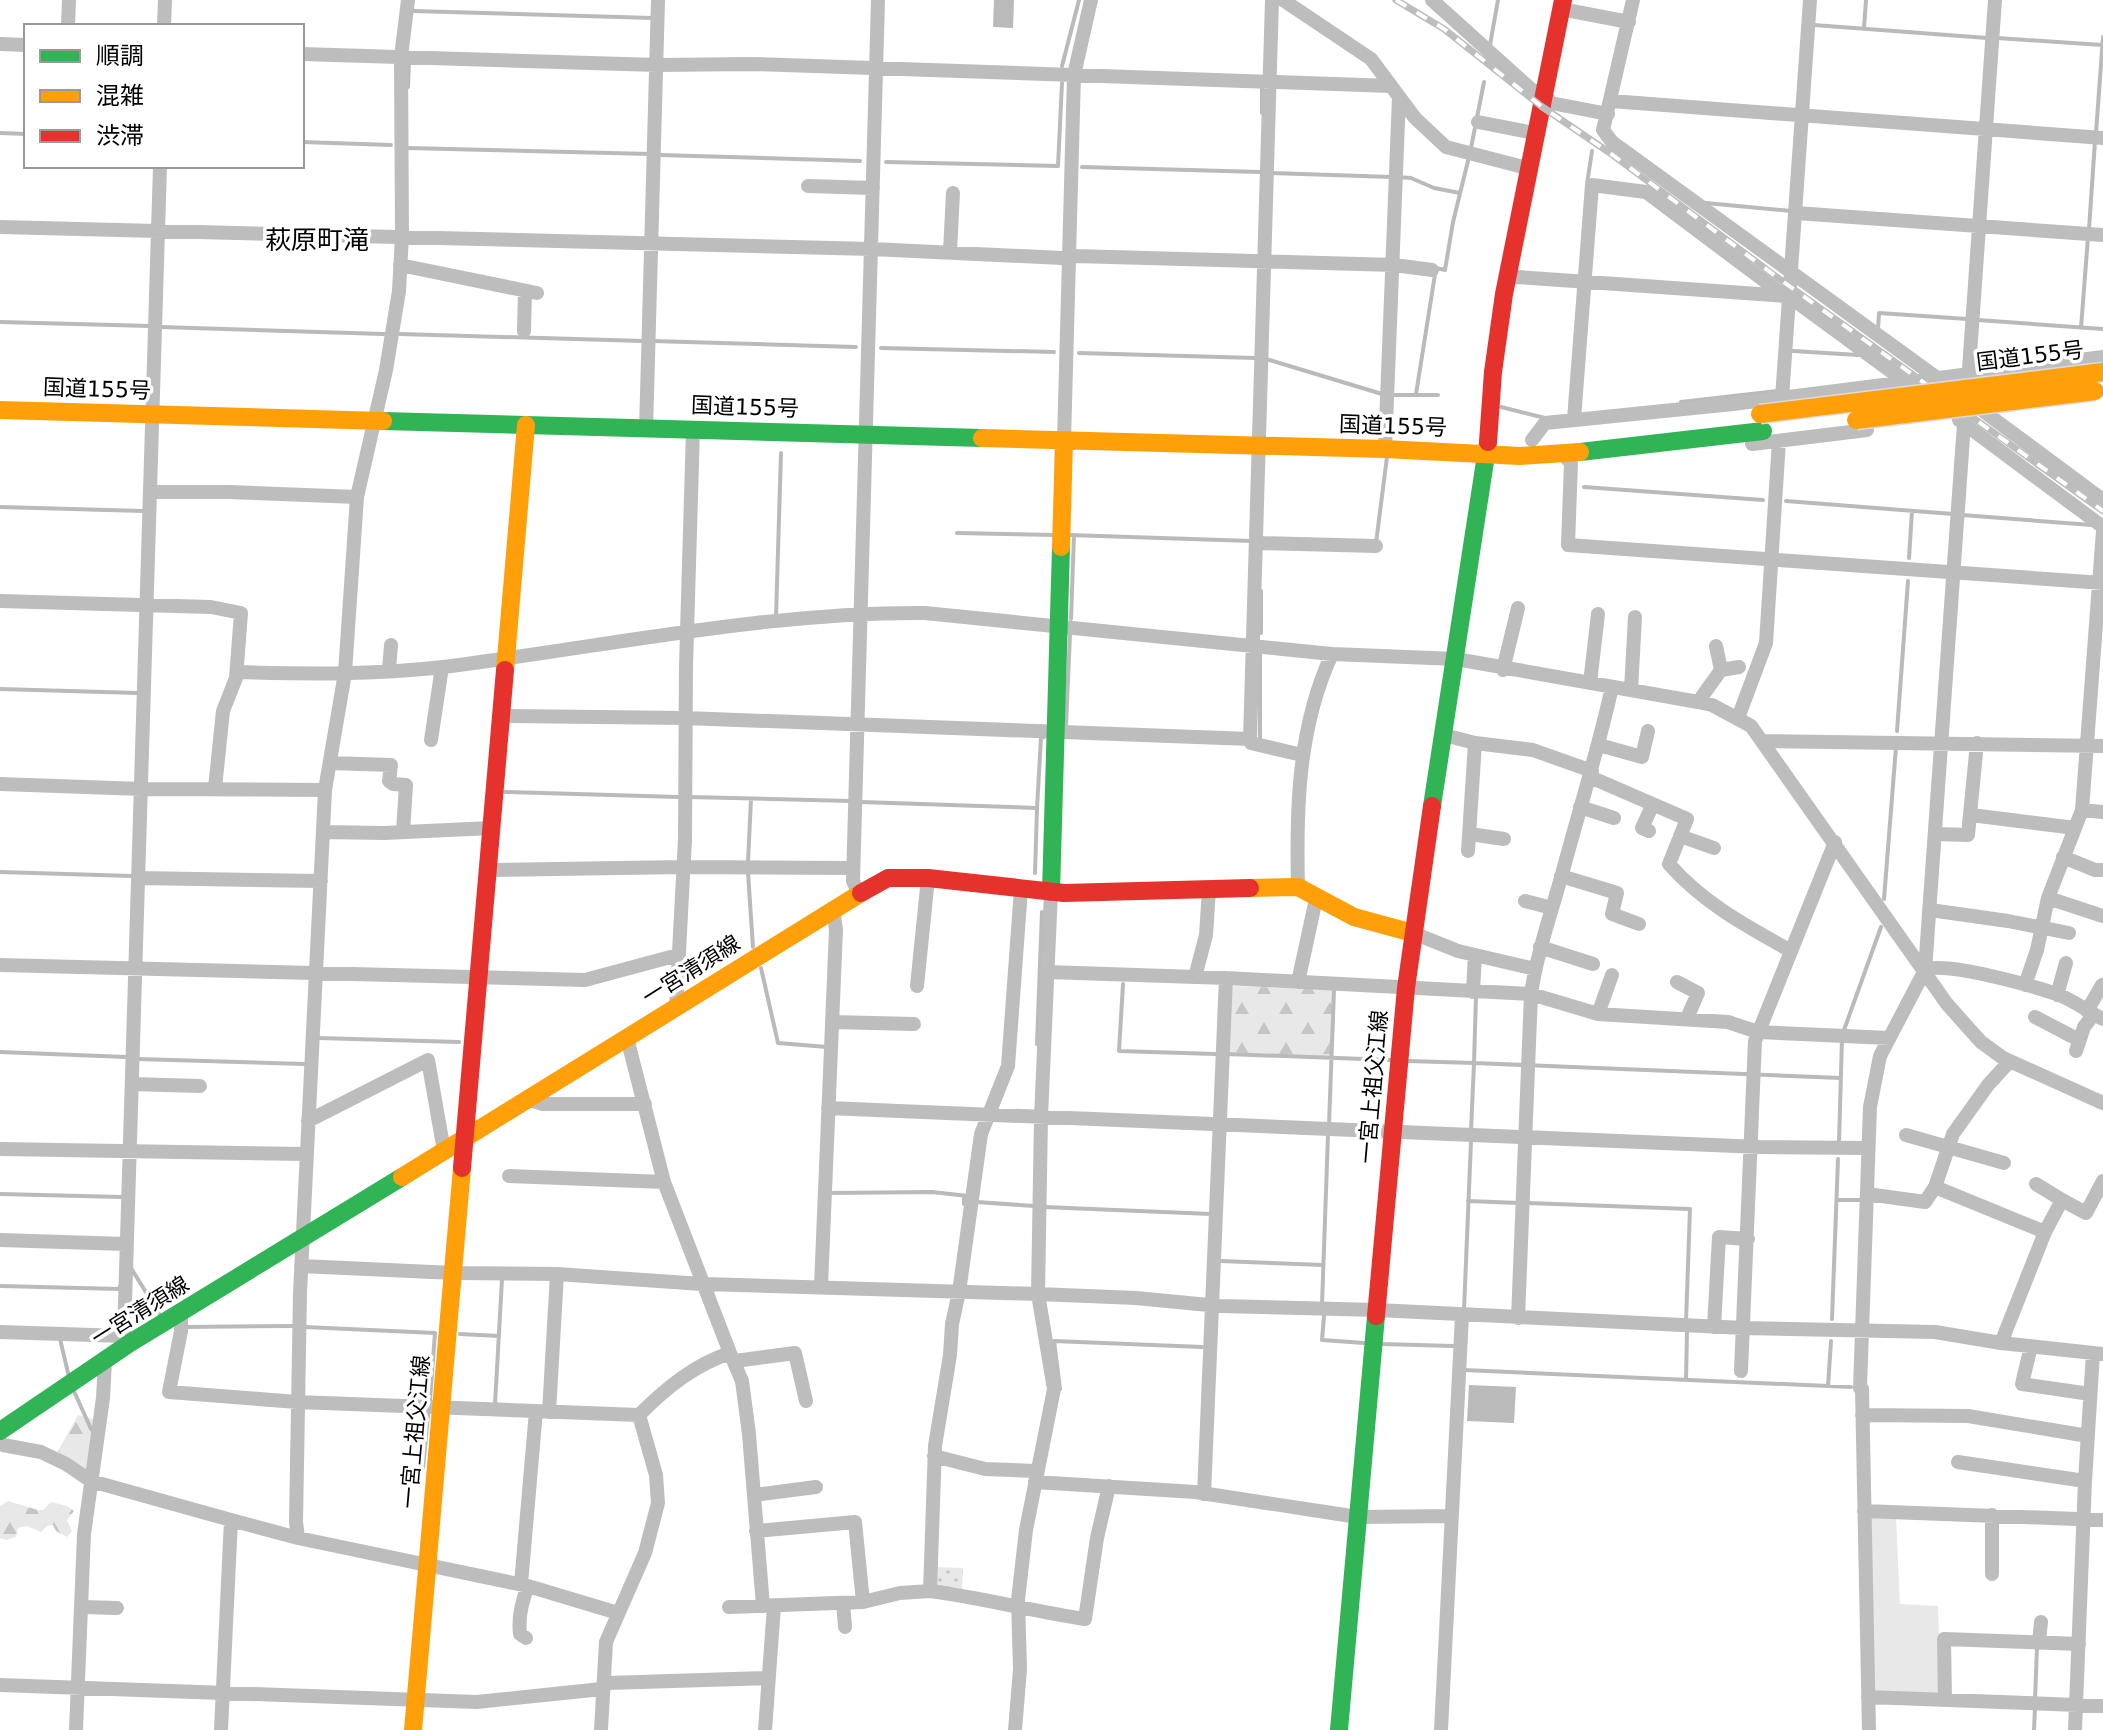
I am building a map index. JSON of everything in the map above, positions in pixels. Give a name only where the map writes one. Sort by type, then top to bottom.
[{"type":"main road","name":"一宮上祖父江線","points":[[1339,1730],[1413,933],[1488,453],[1490,388],[1497,325],[1562,4]]},
{"type":"main road","name":"国道155号","points":[[1488,453],[1532,440],[1767,429],[2103,372]]},
{"type":"main road","name":"国道155号","points":[[0,410],[1385,449],[1520,456],[1563,454],[2103,390]]},
{"type":"main road","name":"一宮上祖父江線","points":[[413,1730],[526,425]]},
{"type":"main road","points":[[1051,892],[1064,441]]},
{"type":"main road","name":"一宮清須線","points":[[0,1431],[105,1361],[127,1340],[181,1314],[833,909],[888,878],[928,878],[1051,892],[1298,887]]},
{"type":"main road","points":[[1298,887],[1354,917],[1413,933]]},
{"type":"street","points":[[68,24],[69,0]]},
{"type":"street","points":[[164,24],[165,0]]},
{"type":"street","points":[[298,1538],[297,1402],[301,1266],[325,790],[345,673],[357,497],[386,370],[399,291],[402,236],[401,57],[408,0]]},
{"type":"street","points":[[646,430],[658,0]]},
{"type":"street","points":[[859,894],[853,881],[853,868],[878,0]]},
{"type":"street","points":[[1064,441],[1074,75],[1091,0]]},
{"type":"street","points":[[1272,0],[1250,739],[1251,743],[1302,755]]},
{"type":"street","points":[[1283,0],[1371,59],[1415,118],[1446,147],[1527,168]]},
{"type":"street","points":[[1432,0],[1532,90],[1544,93],[1551,103],[1801,115],[2103,138]]},
{"type":"street","points":[[1633,0],[1603,130],[1612,142],[2103,500]]},
{"type":"street","points":[[1782,398],[1810,0]]},
{"type":"street","points":[[1967,400],[1995,0]]},
{"type":"street","points":[[1562,4],[1629,22]]},
{"type":"street","points":[[0,44],[24,45]]},
{"type":"street","points":[[304,54],[657,65],[755,64],[1269,81],[1395,91]]},
{"type":"street","points":[[1385,449],[1394,265],[1395,91]]},
{"type":"street","points":[[1478,122],[1534,133]]},
{"type":"street","points":[[0,1332],[127,1340],[126,1244],[160,168]]},
{"type":"street","points":[[1574,419],[1592,185],[1646,192],[1778,291],[1961,421],[2103,529],[2082,810],[2048,898],[2037,950],[2025,985]]},
{"type":"street","points":[[808,186],[873,188]]},
{"type":"street","points":[[950,251],[953,193]]},
{"type":"street","points":[[1796,213],[2103,235]]},
{"type":"street","points":[[0,227],[950,251],[1394,265],[1432,270]]},
{"type":"street","points":[[400,265],[531,292],[524,331]]},
{"type":"street","points":[[1506,279],[1584,281],[1790,297]]},
{"type":"street","points":[[1532,440],[1545,423],[1782,398],[2103,357]]},
{"type":"street","points":[[1738,718],[1766,643],[1770,560],[1767,429],[1961,421],[1987,414],[2103,400]]},
{"type":"street","points":[[1869,1730],[1860,1388],[1867,1148],[1870,1107],[1880,1056],[1925,970],[1961,421]]},
{"type":"street","points":[[676,1009],[683,867],[693,429]]},
{"type":"street","points":[[1563,454],[1571,463],[1568,545],[2101,583]]},
{"type":"street","points":[[150,492],[357,497]]},
{"type":"street","points":[[1256,543],[1376,546]]},
{"type":"street","points":[[0,601],[211,607],[241,613],[237,672],[223,711],[215,788]]},
{"type":"street","points":[[1503,670],[1518,608]]},
{"type":"street","points":[[237,672],[336,675],[442,667],[860,613],[925,613],[1332,654],[1456,659],[1503,670],[1698,702],[1751,726],[1947,1004],[1981,1042],[2010,1061],[2103,1103]]},
{"type":"street","points":[[1590,683],[1598,614]]},
{"type":"street","points":[[1631,690],[1635,617]]},
{"type":"street","points":[[389,670],[391,645]]},
{"type":"street","points":[[1716,646],[1721,670]]},
{"type":"street","points":[[1298,887],[1302,755],[1310,709],[1332,654]]},
{"type":"street","points":[[431,740],[442,667]]},
{"type":"street","points":[[1698,702],[1721,670],[1739,667]]},
{"type":"street","points":[[1518,1318],[1531,994],[1540,947],[1591,774],[1612,687]]},
{"type":"street","points":[[501,716],[685,718],[1250,739]]},
{"type":"street","points":[[1599,745],[1642,757],[1648,731]]},
{"type":"street","points":[[1444,735],[1475,743],[1533,750],[1687,819],[1669,864],[1683,880],[1730,917],[1791,951]]},
{"type":"street","points":[[1762,741],[2103,746]]},
{"type":"street","points":[[1468,851],[1475,743]]},
{"type":"street","points":[[1935,834],[1968,835],[1977,743]]},
{"type":"street","points":[[330,763],[391,765],[389,781],[406,785],[403,832]]},
{"type":"street","points":[[0,784],[325,790]]},
{"type":"street","points":[[1649,831],[1642,828],[1653,804]]},
{"type":"street","points":[[1580,807],[1614,818]]},
{"type":"street","points":[[2082,810],[2103,812]]},
{"type":"street","points":[[1971,815],[2075,828]]},
{"type":"street","points":[[324,832],[491,828]]},
{"type":"street","points":[[1470,834],[1504,839]]},
{"type":"street","points":[[1680,836],[1714,848]]},
{"type":"street","points":[[1741,1371],[1755,1041],[1835,842]]},
{"type":"street","points":[[2063,857],[2103,870]]},
{"type":"street","points":[[488,870],[853,868]]},
{"type":"street","points":[[1561,876],[1617,893],[1612,914],[1639,924]]},
{"type":"street","points":[[139,878],[321,881]]},
{"type":"street","points":[[917,986],[928,878]]},
{"type":"street","points":[[930,1591],[934,1456],[940,1404],[950,1355],[981,1134],[1008,1066],[1021,889]]},
{"type":"street","points":[[1195,977],[1206,935],[1209,890]]},
{"type":"street","points":[[1015,1730],[1020,1669],[1017,1606],[1026,1530],[1054,1389],[1038,1294],[1041,1117],[1051,892]]},
{"type":"street","points":[[2048,898],[2103,916]]},
{"type":"street","points":[[1298,982],[1316,899]]},
{"type":"street","points":[[1525,901],[1552,908]]},
{"type":"street","points":[[821,1286],[836,930],[833,909]]},
{"type":"street","points":[[1930,910],[2069,933]]},
{"type":"street","points":[[1413,933],[1475,955],[1535,969]]},
{"type":"street","points":[[1540,947],[1593,964]]},
{"type":"street","points":[[0,965],[585,980],[678,955]]},
{"type":"street","points":[[1473,992],[1475,955]]},
{"type":"street","points":[[2057,995],[2066,963]]},
{"type":"street","points":[[1925,970],[1932,965],[2025,985],[2057,995],[2094,1015]]},
{"type":"street","points":[[1048,972],[1531,994],[1598,1014],[1728,1022],[1758,1032],[1889,1038]]},
{"type":"street","points":[[1598,1014],[1612,975]]},
{"type":"street","points":[[1204,1494],[1226,978]]},
{"type":"street","points":[[1677,982],[1698,993],[1687,1018]]},
{"type":"street","points":[[2035,1017],[2077,1045],[2094,1015],[2102,985]]},
{"type":"street","points":[[832,1022],[914,1024]]},
{"type":"street","points":[[627,1038],[664,1182],[742,1381],[756,1531],[768,1606],[765,1730]]},
{"type":"street","points":[[308,1121],[428,1060],[444,1151]]},
{"type":"street","points":[[1867,1194],[1925,1202],[1935,1187],[1953,1134],[1967,1111],[2010,1061]]},
{"type":"street","points":[[132,1084],[200,1086]]},
{"type":"street","points":[[529,1100],[543,1104],[645,1104]]},
{"type":"street","points":[[828,1108],[1750,1146],[1867,1148]]},
{"type":"street","points":[[1906,1135],[2004,1163]]},
{"type":"street","points":[[0,1149],[307,1154]]},
{"type":"street","points":[[509,1176],[664,1182]]},
{"type":"street","points":[[2036,1184],[2086,1213],[2098,1200],[2103,1181]]},
{"type":"street","points":[[1935,1187],[2045,1232]]},
{"type":"street","points":[[2001,1343],[2045,1232],[2062,1200]]},
{"type":"street","points":[[1714,1327],[1719,1237],[1748,1239]]},
{"type":"street","points":[[0,1240],[126,1244]]},
{"type":"street","points":[[301,1266],[557,1274],[702,1284],[1038,1294],[1211,1305],[1714,1327],[1935,1332],[2098,1354],[2090,1394],[2075,1730]]},
{"type":"street","points":[[526,1638],[520,1634],[519,1627],[557,1274]]},
{"type":"street","points":[[181,1314],[181,1331],[169,1392],[297,1402],[639,1415],[685,1374],[711,1360],[795,1353],[806,1401]]},
{"type":"street","points":[[1441,1730],[1462,1315]]},
{"type":"street","points":[[2031,1346],[2022,1384],[2090,1394]]},
{"type":"street","points":[[76,1730],[84,1534],[103,1398],[105,1361]]},
{"type":"street","points":[[601,1730],[606,1642],[645,1553],[658,1503],[653,1463],[639,1415]]},
{"type":"street","points":[[1862,1415],[1968,1416],[2088,1436]]},
{"type":"street","points":[[0,1442],[41,1452],[91,1481],[231,1520],[298,1538],[524,1585],[618,1613]]},
{"type":"street","points":[[934,1456],[985,1469],[1109,1486],[1204,1494],[1358,1517],[1452,1516]]},
{"type":"street","points":[[1958,1462],[2085,1481]]},
{"type":"street","points":[[729,1607],[863,1602],[900,1593],[930,1591],[990,1598],[1085,1619],[1097,1538],[1109,1486]]},
{"type":"street","points":[[754,1495],[816,1487]]},
{"type":"street","points":[[1864,1511],[2103,1520]]},
{"type":"street","points":[[1992,1515],[1992,1574]]},
{"type":"street","points":[[221,1730],[231,1520]]},
{"type":"street","points":[[756,1531],[855,1522],[863,1602]]},
{"type":"street","points":[[843,1603],[845,1627]]},
{"type":"street","points":[[82,1607],[117,1608]]},
{"type":"street","points":[[2039,1642],[2041,1622]]},
{"type":"street","points":[[1945,1700],[1944,1639],[2079,1644]]},
{"type":"street","points":[[0,1685],[477,1702],[602,1689],[608,1683],[768,1678]]},
{"type":"street","points":[[1868,1697],[2103,1706]]},
{"type":"green space","points":[[1234,986],[1333,990],[1330,1057],[1227,1052],[1229,990]]},
{"type":"green space","points":[[78,1415],[92,1419],[96,1425],[91,1464],[85,1471],[76,1469],[72,1459],[64,1458],[58,1451]]},
{"type":"green space","points":[[8,1501],[38,1510],[43,1510],[51,1502],[67,1506],[74,1511],[67,1520],[72,1531],[67,1537],[56,1531],[53,1525],[41,1532],[27,1526],[18,1528],[16,1537],[0,1538],[0,1506]]},
{"type":"green space","points":[[1871,1518],[1896,1518],[1900,1604],[1938,1606],[1941,1695],[1874,1692]]},
{"type":"green space","points":[[936,1567],[963,1568],[962,1591],[940,1588],[936,1584]]},
{"type":"shaded area","points":[[994,0],[1014,0],[1013,28],[993,27]]},
{"type":"shaded area","points":[[1469,1385],[1516,1387],[1514,1423],[1467,1421]]},
{"type":"waterway","points":[[1062,66],[1079,0]]},
{"type":"waterway","points":[[1490,45],[1498,0]]},
{"type":"waterway","points":[[1864,28],[1866,0]]},
{"type":"waterway","points":[[413,11],[653,18]]},
{"type":"waterway","points":[[1814,25],[1987,38]]},
{"type":"waterway","points":[[2096,133],[2103,37]]},
{"type":"waterway","points":[[1997,38],[2102,45]]},
{"type":"waterway","points":[[408,87],[409,61]]},
{"type":"waterway","points":[[1471,148],[1484,82]]},
{"type":"waterway","points":[[886,162],[1058,166],[1062,83]]},
{"type":"waterway","points":[[1262,88],[1262,113]]},
{"type":"waterway","points":[[0,133],[24,134]]},
{"type":"waterway","points":[[2089,229],[2095,141]]},
{"type":"waterway","points":[[304,142],[391,145]]},
{"type":"waterway","points":[[407,148],[650,154]]},
{"type":"waterway","points":[[1587,184],[1592,151]]},
{"type":"waterway","points":[[660,155],[860,161]]},
{"type":"waterway","points":[[1416,394],[1436,268],[1445,270],[1469,157]]},
{"type":"waterway","points":[[1082,167],[1260,172]]},
{"type":"waterway","points":[[1271,173],[1392,177]]},
{"type":"waterway","points":[[1397,177],[1411,178],[1434,188],[1460,193]]},
{"type":"waterway","points":[[1706,203],[1791,211]]},
{"type":"waterway","points":[[2081,328],[2088,237]]},
{"type":"waterway","points":[[1878,329],[1879,313],[1967,319]]},
{"type":"waterway","points":[[1978,320],[2103,329]]},
{"type":"waterway","points":[[0,322],[150,326]]},
{"type":"waterway","points":[[161,327],[384,334]]},
{"type":"waterway","points":[[400,334],[643,341]]},
{"type":"waterway","points":[[653,341],[856,347]]},
{"type":"waterway","points":[[881,348],[1054,352]]},
{"type":"waterway","points":[[1793,351],[1858,355]]},
{"type":"waterway","points":[[1079,353],[1256,358]]},
{"type":"waterway","points":[[1266,359],[1382,394]]},
{"type":"waterway","points":[[1681,402],[1777,391],[1778,388]]},
{"type":"waterway","points":[[1392,395],[1438,395]]},
{"type":"waterway","points":[[1501,407],[1545,418]]},
{"type":"waterway","points":[[776,617],[781,453]]},
{"type":"waterway","points":[[1376,543],[1387,457]]},
{"type":"waterway","points":[[1584,487],[1763,500]]},
{"type":"waterway","points":[[1786,501],[1953,514]]},
{"type":"waterway","points":[[0,507],[143,511]]},
{"type":"waterway","points":[[1909,558],[1912,511]]},
{"type":"waterway","points":[[1962,515],[2092,525]]},
{"type":"waterway","points":[[957,533],[1056,535]]},
{"type":"waterway","points":[[1069,535],[1252,541]]},
{"type":"waterway","points":[[1071,619],[1074,535]]},
{"type":"waterway","points":[[1897,731],[1908,581]]},
{"type":"waterway","points":[[1261,591],[1261,633]]},
{"type":"waterway","points":[[1066,726],[1070,634]]},
{"type":"waterway","points":[[1260,653],[1260,741]]},
{"type":"waterway","points":[[0,689],[138,693]]},
{"type":"waterway","points":[[1037,808],[1041,738],[1044,737]]},
{"type":"waterway","points":[[1884,899],[1896,747]]},
{"type":"waterway","points":[[505,792],[678,797]]},
{"type":"waterway","points":[[689,797],[850,801]]},
{"type":"waterway","points":[[748,862],[751,799]]},
{"type":"waterway","points":[[861,802],[1037,808],[1035,873]]},
{"type":"waterway","points":[[0,872],[132,876]]},
{"type":"waterway","points":[[748,873],[753,947]]},
{"type":"waterway","points":[[1037,1044],[1042,912]]},
{"type":"waterway","points":[[1844,1030],[1881,927]]},
{"type":"waterway","points":[[761,968],[778,1043],[827,1047]]},
{"type":"waterway","points":[[1123,984],[1119,1051],[1216,1054]]},
{"type":"waterway","points":[[1329,1125],[1334,990]]},
{"type":"waterway","points":[[1476,996],[1474,1063],[1841,1078]]},
{"type":"waterway","points":[[318,1038],[459,1042]]},
{"type":"waterway","points":[[1839,1142],[1842,1039]]},
{"type":"waterway","points":[[0,1052],[126,1057]]},
{"type":"waterway","points":[[1227,1054],[1391,1060]]},
{"type":"waterway","points":[[137,1059],[304,1064]]},
{"type":"waterway","points":[[1408,1061],[1474,1063],[1471,1131]]},
{"type":"waterway","points":[[1322,1305],[1328,1134]]},
{"type":"waterway","points":[[1464,1310],[1471,1141]]},
{"type":"waterway","points":[[1832,1319],[1838,1159]]},
{"type":"waterway","points":[[830,1193],[932,1192],[968,1196],[964,1197],[964,1204]]},
{"type":"waterway","points":[[0,1194],[122,1197]]},
{"type":"waterway","points":[[1837,1200],[1862,1200]]},
{"type":"waterway","points":[[1468,1201],[1519,1203]]},
{"type":"waterway","points":[[977,1202],[1034,1206]]},
{"type":"waterway","points":[[1528,1203],[1690,1209],[1686,1322]]},
{"type":"waterway","points":[[1044,1207],[1211,1214]]},
{"type":"waterway","points":[[1220,1261],[1323,1265]]},
{"type":"waterway","points":[[131,1268],[160,1315]]},
{"type":"waterway","points":[[499,1405],[495,1404],[502,1279]]},
{"type":"waterway","points":[[0,1286],[120,1289],[120,1286]]},
{"type":"waterway","points":[[1324,1316],[1322,1340],[1364,1343]]},
{"type":"waterway","points":[[185,1327],[293,1326]]},
{"type":"waterway","points":[[305,1327],[435,1333],[430,1400]]},
{"type":"waterway","points":[[1686,1380],[1687,1331]]},
{"type":"waterway","points":[[460,1334],[499,1336]]},
{"type":"waterway","points":[[60,1339],[69,1377]]},
{"type":"waterway","points":[[1060,1389],[1054,1341],[1202,1347]]},
{"type":"waterway","points":[[1828,1386],[1831,1341]]},
{"type":"waterway","points":[[1381,1344],[1454,1346]]},
{"type":"waterway","points":[[1464,1370],[1851,1387]]},
{"type":"waterway","points":[[73,1389],[94,1431]]},
{"type":"waterway","points":[[423,1468],[428,1415]]},
{"type":"waterway","points":[[2034,1647],[2037,1647],[2035,1700]]},
{"type":"waterway","points":[[2034,1730],[2035,1708]]},
{"type":"railway","points":[[1396,0],[1444,29],[1541,106],[2103,511]]},
{"type":"traffic: fast","points":[[383,421],[982,438]]},
{"type":"traffic: fast","points":[[1580,452],[1763,431]]},
{"type":"traffic: fast","points":[[1432,806],[1488,442]]},
{"type":"traffic: fast","points":[[1051,892],[1061,547]]},
{"type":"traffic: fast","points":[[0,1431],[130,1343],[402,1177]]},
{"type":"traffic: fast","points":[[1339,1730],[1376,1316]]},
{"type":"traffic: slow","points":[[1760,414],[2103,372]]},
{"type":"traffic: slow","points":[[1856,420],[2095,391]]},
{"type":"traffic: slow","points":[[0,410],[383,421]]},
{"type":"traffic: slow","points":[[505,670],[526,425]]},
{"type":"traffic: slow","points":[[982,438],[1385,449],[1520,456],[1580,452]]},
{"type":"traffic: slow","points":[[1061,547],[1064,441]]},
{"type":"traffic: slow","points":[[1250,888],[1298,887],[1354,917],[1413,933]]},
{"type":"traffic: slow","points":[[402,1177],[861,893]]},
{"type":"traffic: slow","points":[[413,1730],[462,1168]]},
{"type":"traffic: jam","points":[[1488,442],[1493,372],[1504,294],[1563,0]]},
{"type":"traffic: jam","points":[[462,1168],[505,670]]},
{"type":"traffic: jam","points":[[1376,1316],[1406,988],[1432,806]]},
{"type":"traffic: jam","points":[[861,893],[888,878],[928,878],[1064,893],[1250,888]]},
{"type":"district","name":"萩原町滝","points":[[317,240]]}]
